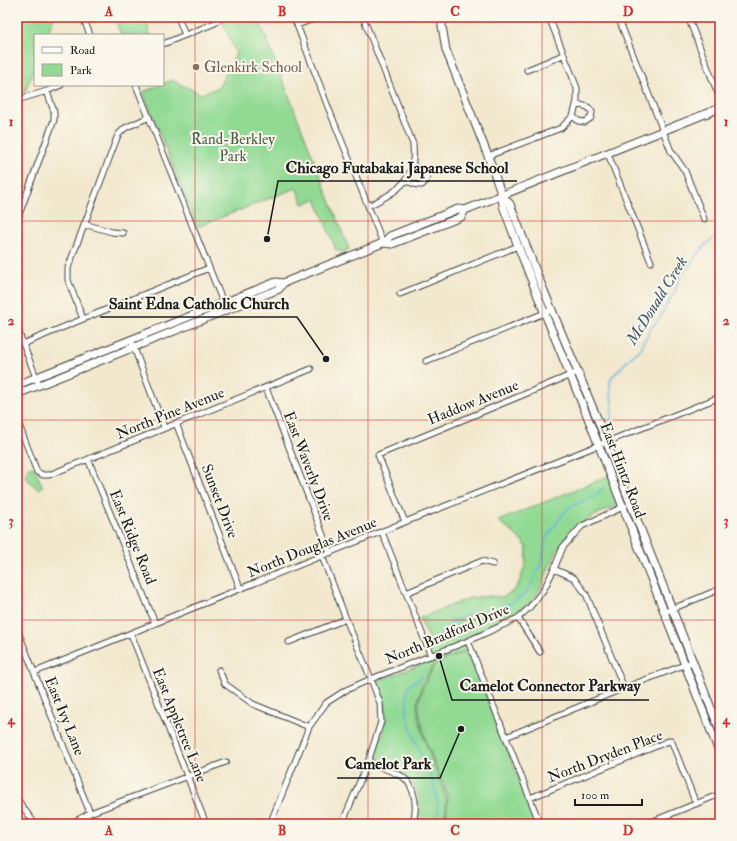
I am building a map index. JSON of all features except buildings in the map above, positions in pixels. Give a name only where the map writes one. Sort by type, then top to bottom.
[{"type":"main road","name":"East Hintz Road","points":[[442,17],[446,50],[488,156],[502,196],[503,206],[518,246],[544,314],[570,375],[603,445]]},
{"type":"main road","points":[[17,385],[276,282],[283,283],[383,243],[390,236],[458,209],[465,210],[502,196],[720,108]]},
{"type":"main road","name":"East Hintz Road","points":[[502,196],[510,204],[578,372],[664,612],[720,754]]},
{"type":"main road","points":[[17,394],[279,289],[283,283]]},
{"type":"main road","name":"East Hintz Road","points":[[626,505],[672,609],[692,662],[718,721],[720,731]]},
{"type":"street","points":[[83,17],[90,34]]},
{"type":"street","points":[[178,17],[185,35]]},
{"type":"street","points":[[164,44],[215,23],[221,17]]},
{"type":"street","points":[[294,17],[328,107],[383,243]]},
{"type":"street","points":[[297,25],[319,17]]},
{"type":"street","points":[[363,17],[413,144],[413,160],[406,181],[388,197],[368,206]]},
{"type":"street","points":[[488,156],[561,128],[572,116],[576,104],[577,88],[563,55],[550,17]]},
{"type":"street","points":[[618,17],[671,150],[685,171],[704,219]]},
{"type":"street","points":[[688,17],[720,99]]},
{"type":"street","points":[[527,70],[563,55]]},
{"type":"street","points":[[17,100],[59,86]]},
{"type":"street","points":[[136,86],[226,311]]},
{"type":"street","points":[[17,220],[54,120],[54,112],[47,91]]},
{"type":"street","points":[[572,116],[578,121],[585,122],[591,118],[592,112],[588,107],[576,104]]},
{"type":"street","points":[[83,319],[68,280],[68,268],[118,134],[125,128],[149,117]]},
{"type":"street","points":[[608,154],[651,262]]},
{"type":"street","points":[[406,181],[422,185],[426,182],[427,175],[423,170],[412,165]]},
{"type":"street","points":[[84,224],[112,232],[123,233]]},
{"type":"street","points":[[400,294],[518,246]]},
{"type":"street","points":[[23,344],[209,268]]},
{"type":"street","points":[[426,361],[552,310]]},
{"type":"street","points":[[17,328],[39,385]]},
{"type":"street","points":[[131,340],[164,428]]},
{"type":"street","name":"North Pine Avenue","points":[[17,420],[38,472],[42,475],[49,475],[311,369]]},
{"type":"street","name":"Haddow Avenue","points":[[405,522],[378,455],[578,372]]},
{"type":"street","name":"East Waverly Drive","points":[[266,388],[330,553]]},
{"type":"street","name":"North Douglas Avenue","points":[[35,672],[131,634],[240,588],[603,445],[720,397]]},
{"type":"street","name":"Sunset Drive","points":[[176,423],[240,588]]},
{"type":"street","name":"East Ridge Road","points":[[88,459],[155,623]]},
{"type":"street","name":"North Bradford Drive","points":[[270,824],[309,727],[326,703],[346,690],[468,641],[518,618],[529,608],[544,589],[563,547],[582,526],[626,505]]},
{"type":"street","points":[[382,532],[431,656]]},
{"type":"street","points":[[322,556],[380,702],[381,722],[368,762],[342,824]]},
{"type":"street","points":[[406,592],[482,562],[493,564]]},
{"type":"street","points":[[554,569],[574,578],[586,594],[624,688]]},
{"type":"street","points":[[664,612],[720,589]]},
{"type":"street","points":[[518,618],[540,652]]},
{"type":"street","points":[[289,642],[346,619]]},
{"type":"street","name":"East Ivy Lane","points":[[17,629],[90,813]]},
{"type":"street","name":"East Appletree Lane","points":[[131,634],[206,824]]},
{"type":"street","points":[[468,641],[540,824]]},
{"type":"street","points":[[506,737],[624,688],[692,662]]},
{"type":"street","points":[[219,670],[225,684],[253,704],[309,727]]},
{"type":"street","points":[[709,725],[718,721]]},
{"type":"street","name":"North Dryden Place","points":[[530,798],[671,740],[696,804]]},
{"type":"street","points":[[70,824],[90,813],[226,762]]},
{"type":"street","points":[[368,762],[403,778],[413,791],[416,806],[412,824]]},
{"type":"street","points":[[646,824],[720,794]]},
{"type":"street","points":[[17,799],[35,824]]},
{"type":"green space","points":[[19,17],[54,17],[47,34],[34,34],[34,69],[24,94],[17,97],[17,23]]},
{"type":"green space","points":[[114,17],[144,17],[151,34],[121,34]]},
{"type":"green space","name":"Rand-Berkley Park","points":[[226,17],[258,17],[349,249],[342,252],[336,250],[316,199],[303,204],[296,188],[197,227],[143,92],[158,86],[164,86],[164,83],[172,80],[201,94],[219,87],[236,53],[222,21]]},
{"type":"green space","points":[[33,466],[43,487],[38,489],[26,478],[28,467]]},
{"type":"green space","points":[[609,476],[620,504],[580,524],[566,538],[553,559],[539,590],[530,603],[513,616],[483,631],[464,638],[467,650],[435,663],[422,685],[417,705],[419,718],[425,741],[446,796],[446,811],[441,824],[415,824],[419,798],[412,782],[405,776],[373,760],[384,729],[385,707],[376,681],[423,664],[431,645],[420,618],[470,598],[489,596],[503,597],[513,591],[519,583],[526,562],[527,547],[515,534],[498,521]]},
{"type":"green space","points":[[468,651],[537,824],[443,824],[447,811],[448,796],[426,742],[418,706],[423,687],[435,664]]},
{"type":"waterway","name":"McDonald Creek","points":[[611,427],[611,378],[642,348],[643,342],[650,329],[660,318],[674,294],[681,274],[707,243],[720,234]]},
{"type":"waterway","name":"McDonald Creek","points":[[437,639],[453,622],[467,616],[502,607],[526,593],[542,561],[546,538],[560,518],[568,508],[595,496],[603,488]]},
{"type":"waterway","name":"McDonald Creek","points":[[421,677],[410,684],[408,688],[408,716],[412,732],[436,794],[438,809],[436,824]]},
{"type":"place","name":"Glenkirk School","points":[[196,67]]},
{"type":"place","name":"Chicago Futabakai Japanese School","points":[[267,239]]},
{"type":"place","name":"Saint Edna Catholic Church","points":[[326,359]]},
{"type":"place","name":"Camelot Connector Parkway","points":[[439,656]]},
{"type":"place","name":"Camelot Park","points":[[461,729]]}]
